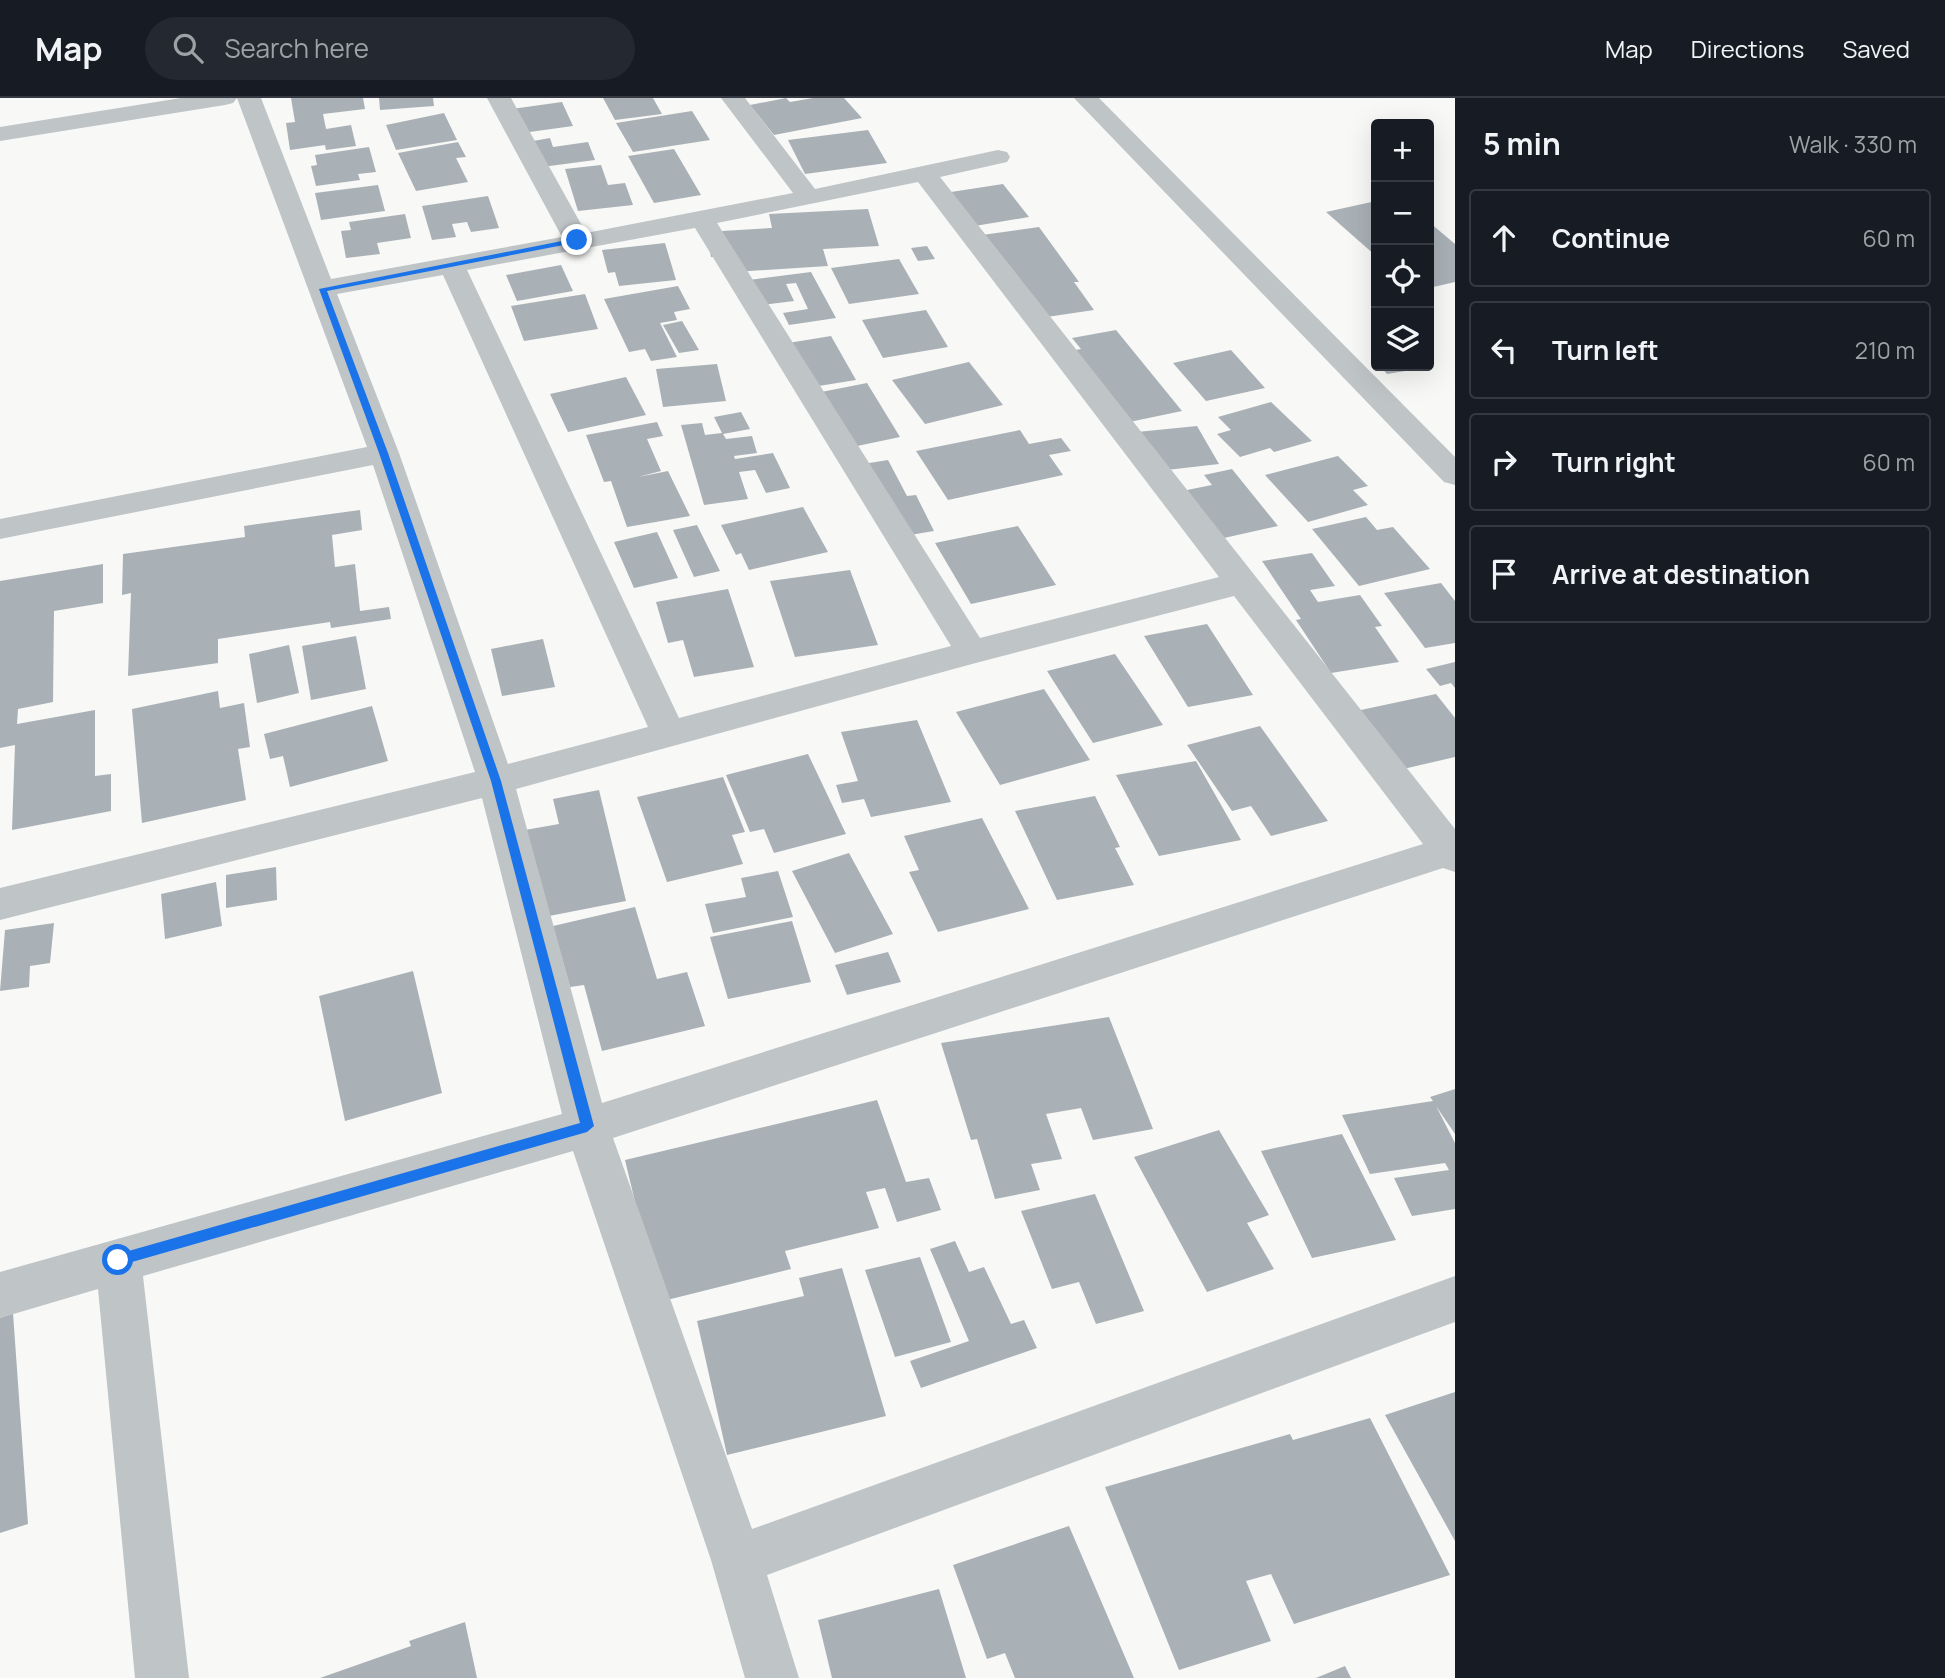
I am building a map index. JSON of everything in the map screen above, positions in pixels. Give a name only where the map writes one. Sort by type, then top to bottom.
[{"type":"street","points":[[0,134],[38,118],[225,98]]},
{"type":"street","points":[[249,98],[384,453],[496,781],[587,1126],[737,1560],[772,1678]]},
{"type":"street","points":[[499,98],[577,240]]},
{"type":"street","points":[[733,98],[809,198]]},
{"type":"street","points":[[1086,98],[1455,475]]},
{"type":"street","points":[[323,289],[702,219],[998,158]]},
{"type":"street","points":[[0,1295],[587,1126],[1453,852],[924,174]]},
{"type":"street","points":[[702,219],[972,652]]},
{"type":"street","points":[[451,264],[669,734]]},
{"type":"street","points":[[0,530],[384,453]]},
{"type":"street","points":[[0,904],[496,781],[972,652],[1244,582]]},
{"type":"street","points":[[118,1260],[162,1678]]},
{"type":"street","points":[[737,1560],[1455,1299]]},
{"type":"building","points":[[291,98],[363,98],[365,109],[323,114],[326,129],[351,125],[356,146],[326,150],[325,145],[290,150],[286,123],[295,122]]},
{"type":"building","points":[[379,98],[433,98],[434,106],[380,110]]},
{"type":"building","points":[[603,98],[653,98],[662,114],[615,120]]},
{"type":"building","points":[[786,98],[790,102],[813,98],[844,98],[862,118],[774,135],[750,105]]},
{"type":"building","points":[[562,102],[573,126],[515,134],[505,110]]},
{"type":"building","points":[[692,111],[710,140],[633,152],[616,123]]},
{"type":"building","points":[[444,113],[457,140],[396,150],[386,125]]},
{"type":"building","points":[[868,130],[887,163],[805,174],[788,140]]},
{"type":"building","points":[[550,138],[553,147],[588,142],[595,160],[542,167],[533,141]]},
{"type":"building","points":[[458,142],[466,157],[456,158],[468,182],[416,191],[398,153]]},
{"type":"building","points":[[369,147],[376,172],[358,174],[360,180],[316,186],[311,166],[317,165],[315,155]]},
{"type":"building","points":[[674,149],[701,195],[654,203],[628,156]]},
{"type":"building","points":[[601,165],[608,185],[625,183],[633,205],[578,211],[565,169]]},
{"type":"building","points":[[1003,184],[1029,217],[963,228],[938,194]]},
{"type":"building","points":[[378,185],[385,211],[321,220],[315,193]]},
{"type":"building","points":[[488,196],[499,228],[471,232],[467,222],[452,224],[456,237],[432,240],[422,206]]},
{"type":"building","points":[[1371,202],[1371,252],[1326,212]]},
{"type":"building","points":[[868,209],[879,246],[823,249],[828,266],[734,272],[731,255],[711,257],[709,244],[725,243],[722,231],[772,228],[769,214]]},
{"type":"building","points":[[405,214],[411,238],[377,243],[380,254],[346,258],[341,231],[351,230],[349,222]]},
{"type":"building","points":[[1434,226],[1455,244],[1455,282],[1434,287]]},
{"type":"building","points":[[1039,227],[1079,282],[1074,282],[1094,310],[1040,318],[975,236]]},
{"type":"building","points":[[665,243],[676,280],[619,286],[615,272],[608,273],[602,250]]},
{"type":"building","points":[[927,246],[935,259],[918,261],[911,248]]},
{"type":"building","points":[[899,259],[919,294],[849,304],[831,268]]},
{"type":"building","points":[[561,265],[573,291],[517,301],[506,275]]},
{"type":"building","points":[[811,272],[836,318],[789,325],[783,313],[808,309],[796,283],[786,284],[794,301],[761,305],[749,280]]},
{"type":"building","points":[[678,286],[690,309],[674,312],[677,320],[660,323],[677,357],[651,361],[645,349],[629,352],[604,299]]},
{"type":"building","points":[[585,294],[598,329],[524,341],[511,306]]},
{"type":"building","points":[[926,310],[948,347],[883,358],[862,320]]},
{"type":"building","points":[[682,321],[699,350],[679,353],[663,325]]},
{"type":"building","points":[[1116,330],[1182,411],[1115,425],[1060,353],[1081,349],[1072,338]]},
{"type":"building","points":[[831,336],[856,380],[800,389],[776,345]]},
{"type":"building","points":[[1231,350],[1265,388],[1206,401],[1173,363]]},
{"type":"building","points":[[969,362],[1003,405],[925,424],[892,380]]},
{"type":"building","points":[[717,364],[726,401],[663,407],[656,369]]},
{"type":"building","points":[[1384,371],[1405,371],[1387,374]]},
{"type":"building","points":[[626,377],[646,415],[568,432],[550,394]]},
{"type":"building","points":[[867,383],[900,437],[843,449],[811,394]]},
{"type":"building","points":[[1271,402],[1312,441],[1274,452],[1270,448],[1240,457],[1217,434],[1231,430],[1218,417]]},
{"type":"building","points":[[741,412],[750,429],[723,434],[726,439],[752,436],[757,453],[734,456],[735,459],[773,453],[790,488],[766,493],[755,470],[739,472],[748,499],[704,505],[681,425],[702,423],[705,435],[722,433],[714,417]]},
{"type":"building","points":[[657,422],[663,436],[647,439],[661,471],[638,477],[668,471],[690,516],[627,527],[611,481],[604,482],[586,435]]},
{"type":"building","points":[[1197,426],[1219,464],[1158,471],[1137,432]]},
{"type":"building","points":[[1020,430],[1029,444],[1061,438],[1071,451],[1049,455],[1063,475],[948,500],[916,451]]},
{"type":"building","points":[[1338,456],[1368,486],[1353,490],[1368,505],[1308,522],[1265,475]]},
{"type":"building","points":[[888,460],[907,496],[916,495],[934,531],[886,539],[851,466]]},
{"type":"building","points":[[1232,469],[1278,526],[1224,538],[1187,490],[1212,485],[1204,475]]},
{"type":"building","points":[[803,507],[828,552],[749,570],[741,553],[736,555],[721,525]]},
{"type":"building","points":[[360,510],[362,530],[332,535],[335,567],[355,564],[360,611],[389,607],[391,619],[331,628],[330,622],[218,639],[218,663],[128,676],[131,593],[122,595],[123,554],[245,537],[244,526]]},
{"type":"building","points":[[1366,517],[1377,530],[1393,527],[1430,569],[1359,586],[1312,529]]},
{"type":"building","points":[[697,525],[720,571],[694,577],[673,530]]},
{"type":"building","points":[[1018,526],[1056,585],[971,604],[935,543]]},
{"type":"building","points":[[657,532],[678,578],[634,588],[614,542]]},
{"type":"building","points":[[1312,553],[1335,586],[1310,590],[1318,602],[1360,595],[1382,626],[1375,627],[1399,662],[1331,673],[1296,620],[1301,619],[1262,561]]},
{"type":"building","points":[[103,564],[103,603],[54,611],[53,702],[18,709],[17,724],[95,710],[95,776],[111,774],[111,811],[12,830],[15,745],[0,748],[0,581]]},
{"type":"building","points":[[850,570],[878,645],[795,657],[770,581]]},
{"type":"building","points":[[1441,583],[1455,601],[1455,643],[1425,648],[1384,593]]},
{"type":"building","points":[[728,589],[754,667],[694,677],[683,640],[668,643],[656,602]]},
{"type":"building","points":[[1207,624],[1253,695],[1188,707],[1144,636]]},
{"type":"building","points":[[356,636],[366,689],[311,700],[302,646]]},
{"type":"building","points":[[543,639],[555,687],[502,696],[491,649]]},
{"type":"building","points":[[289,645],[299,693],[257,703],[249,654]]},
{"type":"building","points":[[1115,654],[1163,725],[1093,743],[1047,671]]},
{"type":"building","points":[[1455,662],[1455,688],[1451,683],[1440,686],[1426,669]]},
{"type":"building","points":[[1044,689],[1090,760],[1000,785],[956,712]]},
{"type":"building","points":[[218,691],[220,708],[244,703],[250,747],[238,749],[246,800],[142,823],[132,709]]},
{"type":"building","points":[[1436,694],[1455,718],[1455,757],[1399,770],[1356,711]]},
{"type":"building","points":[[372,706],[388,761],[290,787],[283,756],[270,759],[264,734]]},
{"type":"building","points":[[917,720],[951,802],[871,817],[864,799],[842,803],[836,785],[858,781],[841,732]]},
{"type":"building","points":[[1260,726],[1328,821],[1271,836],[1251,806],[1232,811],[1187,745]]},
{"type":"building","points":[[808,754],[846,834],[774,853],[764,829],[750,832],[726,775]]},
{"type":"building","points":[[1196,761],[1241,840],[1159,856],[1116,775]]},
{"type":"building","points":[[723,777],[745,832],[732,835],[743,864],[667,882],[637,797]]},
{"type":"building","points":[[599,790],[626,901],[544,917],[525,830],[559,824],[553,799]]},
{"type":"building","points":[[1095,796],[1120,847],[1115,848],[1134,885],[1057,900],[1015,811]]},
{"type":"building","points":[[982,818],[1029,909],[938,932],[909,872],[919,870],[904,836]]},
{"type":"building","points":[[849,853],[893,934],[835,953],[792,871]]},
{"type":"building","points":[[276,867],[277,900],[226,908],[226,875]]},
{"type":"building","points":[[778,871],[793,917],[713,933],[705,904],[746,897],[741,878]]},
{"type":"building","points":[[216,882],[222,926],[165,939],[161,894]]},
{"type":"building","points":[[635,907],[657,979],[687,972],[705,1026],[602,1051],[584,985],[570,987],[553,926]]},
{"type":"building","points":[[792,921],[811,982],[728,999],[710,937]]},
{"type":"building","points":[[54,923],[50,963],[30,966],[29,987],[0,991],[5,930]]},
{"type":"building","points":[[888,952],[901,982],[847,995],[835,965]]},
{"type":"building","points":[[413,971],[442,1093],[345,1121],[319,996]]},
{"type":"building","points":[[1109,1017],[1153,1129],[1093,1140],[1081,1108],[1046,1114],[1062,1159],[1031,1164],[1040,1190],[995,1199],[977,1139],[971,1140],[941,1043]]},
{"type":"building","points":[[1455,1089],[1455,1134],[1436,1106],[1455,1143],[1455,1209],[1412,1216],[1394,1178],[1449,1170],[1445,1163],[1370,1174],[1342,1115],[1433,1101],[1430,1097]]},
{"type":"building","points":[[877,1100],[906,1182],[929,1178],[941,1210],[897,1222],[885,1188],[866,1192],[879,1228],[785,1251],[791,1269],[659,1302],[625,1160]]},
{"type":"building","points":[[1219,1130],[1269,1215],[1247,1223],[1274,1269],[1207,1292],[1134,1157]]},
{"type":"building","points":[[1342,1134],[1396,1240],[1312,1258],[1261,1151]]},
{"type":"building","points":[[1095,1194],[1144,1311],[1096,1324],[1079,1282],[1052,1289],[1021,1211]]},
{"type":"building","points":[[955,1241],[969,1272],[984,1267],[1011,1324],[1024,1320],[1037,1348],[921,1388],[910,1361],[969,1341],[930,1249]]},
{"type":"building","points":[[920,1257],[951,1342],[895,1357],[865,1270]]},
{"type":"building","points":[[842,1268],[886,1416],[727,1455],[697,1321],[804,1296],[799,1278]]},
{"type":"building","points":[[13,1313],[28,1524],[0,1533],[0,1318]]},
{"type":"building","points":[[1455,1392],[1455,1541],[1385,1415]]},
{"type":"building","points":[[1370,1418],[1450,1575],[1294,1624],[1271,1574],[1246,1581],[1271,1641],[1179,1670],[1105,1487],[1290,1434],[1293,1440]]},
{"type":"building","points":[[1069,1526],[1134,1678],[1015,1678],[1005,1653],[987,1659],[953,1565]]},
{"type":"building","points":[[939,1589],[966,1678],[832,1678],[818,1620]]},
{"type":"building","points":[[465,1622],[477,1678],[320,1678],[411,1646],[409,1641]]},
{"type":"building","points":[[1345,1666],[1351,1678],[1316,1678]]},
{"type":"route","points":[[118,1260],[587,1126],[496,781],[384,453],[323,289],[577,240]]}]
